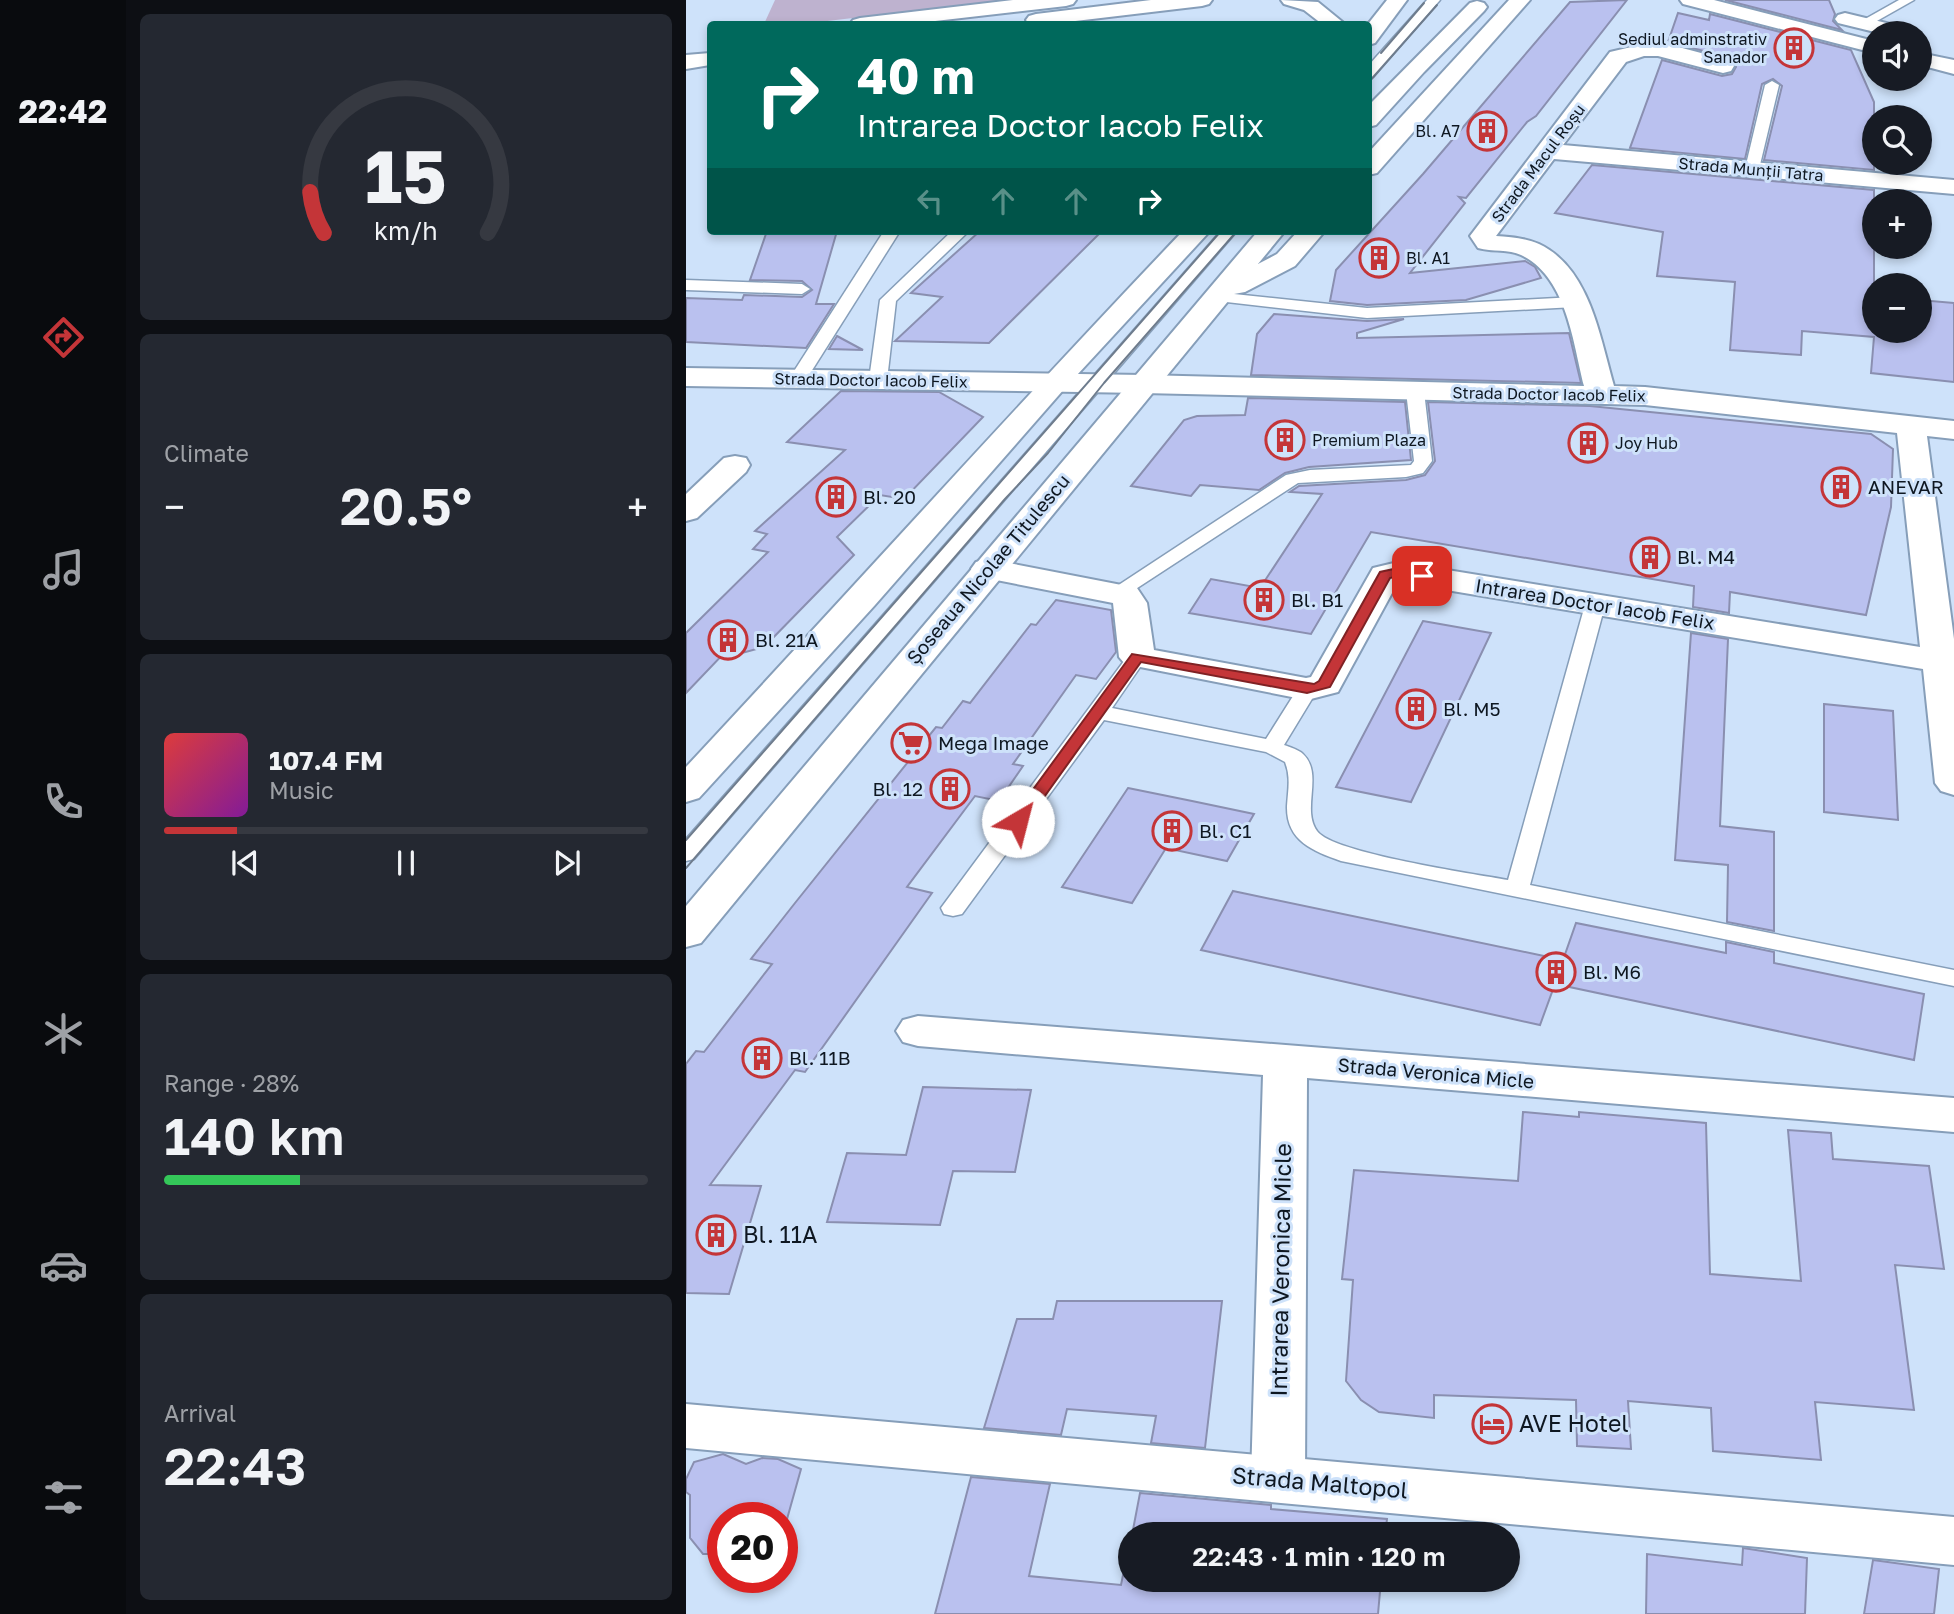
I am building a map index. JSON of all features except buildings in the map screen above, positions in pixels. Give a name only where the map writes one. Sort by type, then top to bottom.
[{"type":"street","points":[[886,21],[1066,0]]},
{"type":"street","points":[[1022,21],[1202,0]]},
{"type":"street","points":[[1291,0],[1311,6],[1331,21]]},
{"type":"street","points":[[1372,34],[1397,0]]},
{"type":"street","points":[[1372,164],[1520,0]]},
{"type":"street","points":[[1690,0],[1862,44]]},
{"type":"street","points":[[1770,0],[1862,23]]},
{"type":"street","points":[[1372,116],[1416,67],[1477,7]]},
{"type":"street","points":[[686,45],[707,42]]},
{"type":"street","name":"Strada Macul Roșu","points":[[1601,394],[1575,302],[1564,278],[1532,250],[1487,243],[1483,238],[1618,57],[1637,50],[1668,50],[1723,66]]},
{"type":"street","points":[[686,62],[707,59]]},
{"type":"street","points":[[1932,62],[1954,67]]},
{"type":"street","name":"Strada Munții Tatra","points":[[1547,151],[1954,187]]},
{"type":"street","points":[[1157,275],[1170,235]]},
{"type":"street","points":[[686,790],[863,598],[1055,383],[1193,235]]},
{"type":"street","points":[[1215,297],[1269,235]]},
{"type":"street","name":"Șoseaua Nicolae Titulescu","points":[[686,933],[1215,297],[1286,260],[1308,235]]},
{"type":"street","points":[[1174,345],[1190,365],[1212,376],[1243,385]]},
{"type":"street","name":"Strada Doctor Iacob Felix","points":[[686,377],[1243,385],[1601,394],[1696,400],[1954,429]]},
{"type":"street","points":[[1911,425],[1954,783]]},
{"type":"street","points":[[686,511],[735,465]]},
{"type":"street","points":[[989,569],[1118,592],[1129,599],[1137,657],[1307,689]]},
{"type":"street","name":"Intrarea Doctor Iacob Felix","points":[[1307,689],[1325,684],[1385,575],[1390,572],[1939,661]]},
{"type":"street","name":"Strada Veronica Micle","points":[[918,1031],[1954,1115]]},
{"type":"street","name":"Intrarea Veronica Micle","points":[[1278,1479],[1285,1061]]},
{"type":"street","name":"Strada Maltopol","points":[[686,1426],[1954,1541]]},
{"type":"lane","points":[[1372,70],[1434,0]]},
{"type":"lane","points":[[1868,21],[1908,0]]},
{"type":"lane","points":[[1752,169],[1772,85]]},
{"type":"lane","points":[[798,379],[889,235]]},
{"type":"lane","points":[[878,380],[888,300],[957,235]]},
{"type":"lane","name":"Șoseaua Nicolae Titulescu","points":[[686,854],[1225,235]]},
{"type":"lane","points":[[686,285],[802,289]]},
{"type":"lane","points":[[1215,297],[1367,313],[1575,302]]},
{"type":"lane","points":[[1118,592],[1292,479],[1310,475],[1406,472],[1418,468],[1423,461],[1415,391]]},
{"type":"lane","points":[[1517,890],[1595,605]]},
{"type":"lane","points":[[953,908],[1137,657]]},
{"type":"lane","points":[[1272,747],[1307,689]]},
{"type":"lane","points":[[1099,712],[1272,747],[1295,758],[1301,775],[1298,810],[1306,834],[1318,845],[1349,856],[1954,978]]},
{"type":"shaded area","points":[[775,0],[1005,0],[827,21],[765,21]]},
{"type":"tram line","points":[[1381,53],[1424,3]]},
{"type":"tram line","points":[[1372,78],[1437,5]]},
{"type":"tram line","points":[[686,840],[1217,235]]},
{"type":"tram line","points":[[686,868],[1005,499],[1048,453],[1104,383],[1234,235]]},
{"type":"place","name":"Sediul adminstrativ Sanador","points":[[1794,48]]},
{"type":"place","name":"Bl. A7","points":[[1487,131]]},
{"type":"place","name":"Bl. A1","points":[[1379,258]]},
{"type":"place","name":"Premium Plaza","points":[[1285,440]]},
{"type":"place","name":"Joy Hub","points":[[1588,443]]},
{"type":"place","name":"ANEVAR","points":[[1841,487]]},
{"type":"place","name":"Bl. 20","points":[[836,497]]},
{"type":"place","name":"Bl. M4","points":[[1650,557]]},
{"type":"place","name":"Bl. B1","points":[[1264,600]]},
{"type":"place","name":"Bl. 21A","points":[[728,640]]},
{"type":"place","name":"Bl. M5","points":[[1416,709]]},
{"type":"place","name":"Mega Image","points":[[911,743]]},
{"type":"place","name":"Bl. 12","points":[[950,789]]},
{"type":"place","name":"Bl. C1","points":[[1172,831]]},
{"type":"place","name":"Bl. M6","points":[[1556,972]]},
{"type":"place","name":"Bl. 11B","points":[[762,1058]]},
{"type":"place","name":"Bl. 11A","points":[[716,1235]]},
{"type":"place","name":"AVE Hotel","points":[[1492,1424]]},
{"type":"route","points":[[1018,821],[1137,657],[1307,689],[1316,688],[1325,684],[1385,575],[1398,572],[1422,576]]}]
